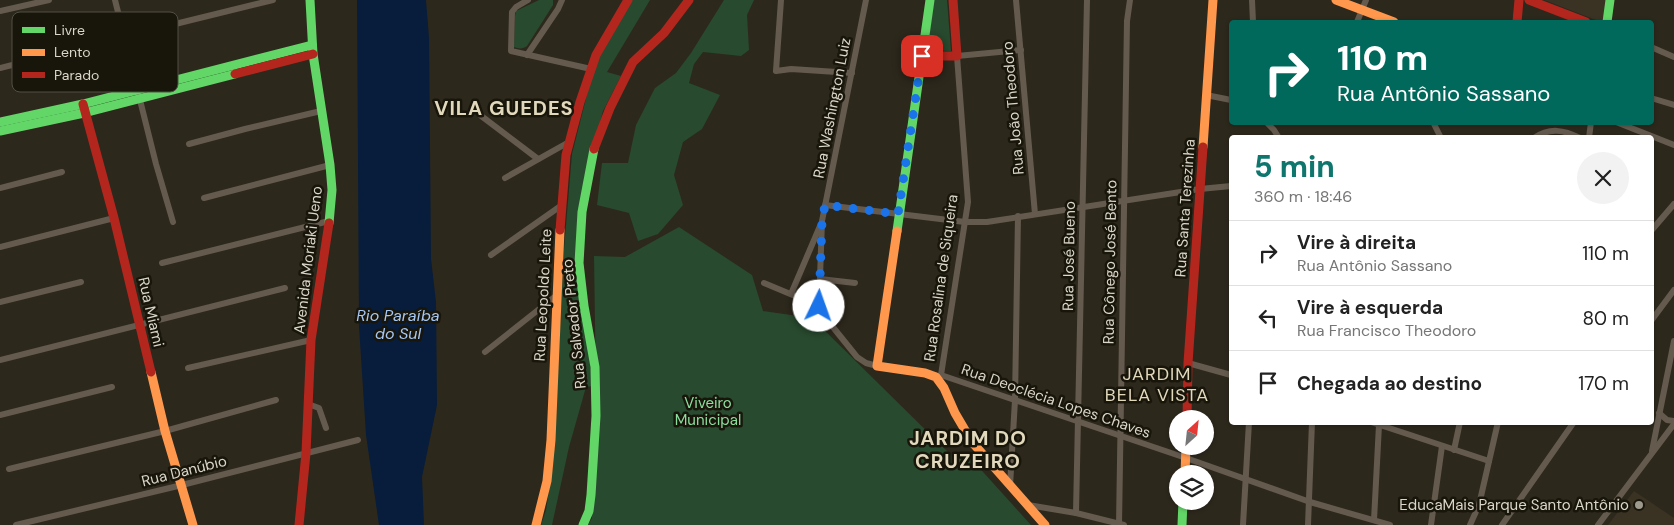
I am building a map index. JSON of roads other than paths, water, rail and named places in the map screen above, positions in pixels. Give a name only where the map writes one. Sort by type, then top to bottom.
[{"type":"street","points":[[0,11],[49,0]]},
{"type":"street","points":[[178,23],[273,0]]},
{"type":"street","name":"Avenida Moriaki Ueno","points":[[299,525],[306,453],[311,340],[332,190],[313,50],[310,0]]},
{"type":"street","points":[[528,0],[516,6],[512,12],[511,51],[591,69]]},
{"type":"street","points":[[557,0],[558,9]]},
{"type":"street","points":[[527,55],[562,0]]},
{"type":"street","name":"Rua Leopoldo Leite","points":[[536,525],[543,504],[551,440],[562,204],[569,142],[596,55],[628,0]]},
{"type":"street","name":"Rua Salvador Preto","points":[[583,525],[589,509],[591,492],[596,381],[579,263],[582,212],[589,167],[605,119],[629,69],[641,53],[664,33],[689,0]]},
{"type":"street","points":[[781,0],[776,71],[791,69],[852,73]]},
{"type":"street","name":"Rua Washington Luiz","points":[[819,306],[822,221],[866,0]]},
{"type":"street","points":[[877,366],[930,0]]},
{"type":"street","name":"Rua Rosalina de Siqueira","points":[[938,376],[966,222],[968,189],[952,0]]},
{"type":"street","name":"Rua João Theodoro","points":[[1016,0],[1035,214]]},
{"type":"street","name":"Rua José Bueno","points":[[1076,513],[1087,0]]},
{"type":"street","name":"Rua Cônego José Bento","points":[[1120,525],[1119,436],[1123,200],[1127,21],[1130,0]]},
{"type":"street","name":"Rua Santa Terezinha","points":[[1187,410],[1188,363],[1213,0]]},
{"type":"street","points":[[1252,0],[1253,20]]},
{"type":"street","points":[[1336,0],[1389,20]]},
{"type":"street","points":[[1358,20],[1366,0]]},
{"type":"street","points":[[1517,20],[1519,0]]},
{"type":"street","points":[[1529,0],[1581,20]]},
{"type":"street","points":[[1607,20],[1610,0]]},
{"type":"street","points":[[1654,48],[1674,57]]},
{"type":"street","points":[[178,84],[313,50]]},
{"type":"street","points":[[922,56],[957,56],[1021,50]]},
{"type":"street","points":[[0,131],[146,92]]},
{"type":"street","points":[[138,94],[173,222]]},
{"type":"street","points":[[1206,95],[1229,100]]},
{"type":"street","points":[[1654,99],[1674,105]]},
{"type":"street","points":[[0,122],[84,109]]},
{"type":"street","name":"Rua Miami","points":[[84,109],[114,218],[165,431],[193,525]]},
{"type":"street","points":[[189,144],[321,111]]},
{"type":"street","points":[[480,115],[538,159]]},
{"type":"street","points":[[1269,125],[1277,135]]},
{"type":"street","points":[[1624,125],[1649,135]]},
{"type":"street","points":[[1539,135],[1547,130],[1564,131],[1573,135]]},
{"type":"street","points":[[1654,137],[1674,145]]},
{"type":"street","points":[[505,178],[569,142]]},
{"type":"street","points":[[204,198],[330,165]]},
{"type":"street","points":[[0,188],[62,172]]},
{"type":"street","points":[[825,205],[966,222],[987,222],[1123,200],[1229,186]]},
{"type":"street","points":[[490,255],[562,204]]},
{"type":"street","points":[[1654,227],[1674,204]]},
{"type":"street","points":[[1010,486],[1015,400],[1018,216]]},
{"type":"street","points":[[0,247],[114,218]]},
{"type":"street","points":[[162,262],[329,221]]},
{"type":"street","name":"Rua Washington Luiz","points":[[791,294],[822,221]]},
{"type":"street","points":[[820,279],[855,283]]},
{"type":"street","points":[[0,302],[82,282]]},
{"type":"street","points":[[764,283],[819,306],[824,316],[857,357],[866,364],[925,372],[938,376],[955,413],[972,442],[1045,525]]},
{"type":"street","points":[[0,360],[285,288]]},
{"type":"street","points":[[1654,317],[1674,290]]},
{"type":"street","points":[[485,352],[557,295]]},
{"type":"street","points":[[188,368],[311,340]]},
{"type":"street","points":[[1652,452],[1674,341]]},
{"type":"street","points":[[1188,363],[1229,374]]},
{"type":"street","name":"Rua Deoclécia Lopes Chaves","points":[[938,376],[1015,400],[1310,502],[1390,525]]},
{"type":"street","points":[[0,415],[112,387]]},
{"type":"street","points":[[10,469],[165,431],[276,400]]},
{"type":"street","points":[[308,404],[319,408],[326,428]]},
{"type":"street","points":[[1598,525],[1674,422],[1667,420],[1659,413]]},
{"type":"street","points":[[1243,525],[1249,425]]},
{"type":"street","points":[[1308,525],[1312,425]]},
{"type":"street","points":[[1374,520],[1379,425],[1488,461]]},
{"type":"street","points":[[1396,431],[1398,425]]},
{"type":"street","points":[[1454,450],[1459,425]]},
{"type":"street","points":[[1470,525],[1479,505],[1497,425]]},
{"type":"street","points":[[1502,525],[1572,425]]},
{"type":"street","points":[[1656,431],[1664,436]]},
{"type":"street","name":"Rua Danúbio","points":[[16,525],[358,440]]},
{"type":"street","points":[[1430,525],[1442,446]]},
{"type":"street","points":[[1186,458],[1186,465]]},
{"type":"street","points":[[1028,505],[1076,513],[1120,525]]},
{"type":"street","points":[[1182,525],[1183,510]]},
{"type":"water","name":"Rio Paraíba do Sul","points":[[357,0],[426,0],[429,38],[431,259],[436,302],[437,405],[422,477],[424,525],[379,525],[366,435],[359,326]]},
{"type":"place","name":"EducaMais Parque Santo Antônio","points":[[1639,505]]},
{"type":"district","name":"VILA GUEDES","points":[[504,108]]},
{"type":"district","name":"JARDIM BELA VISTA","points":[[1157,384]]},
{"type":"district","name":"JARDIM DO CRUZEIRO","points":[[968,450]]},
{"type":"park label","name":"Viveiro Municipal","points":[[708,412]]}]
